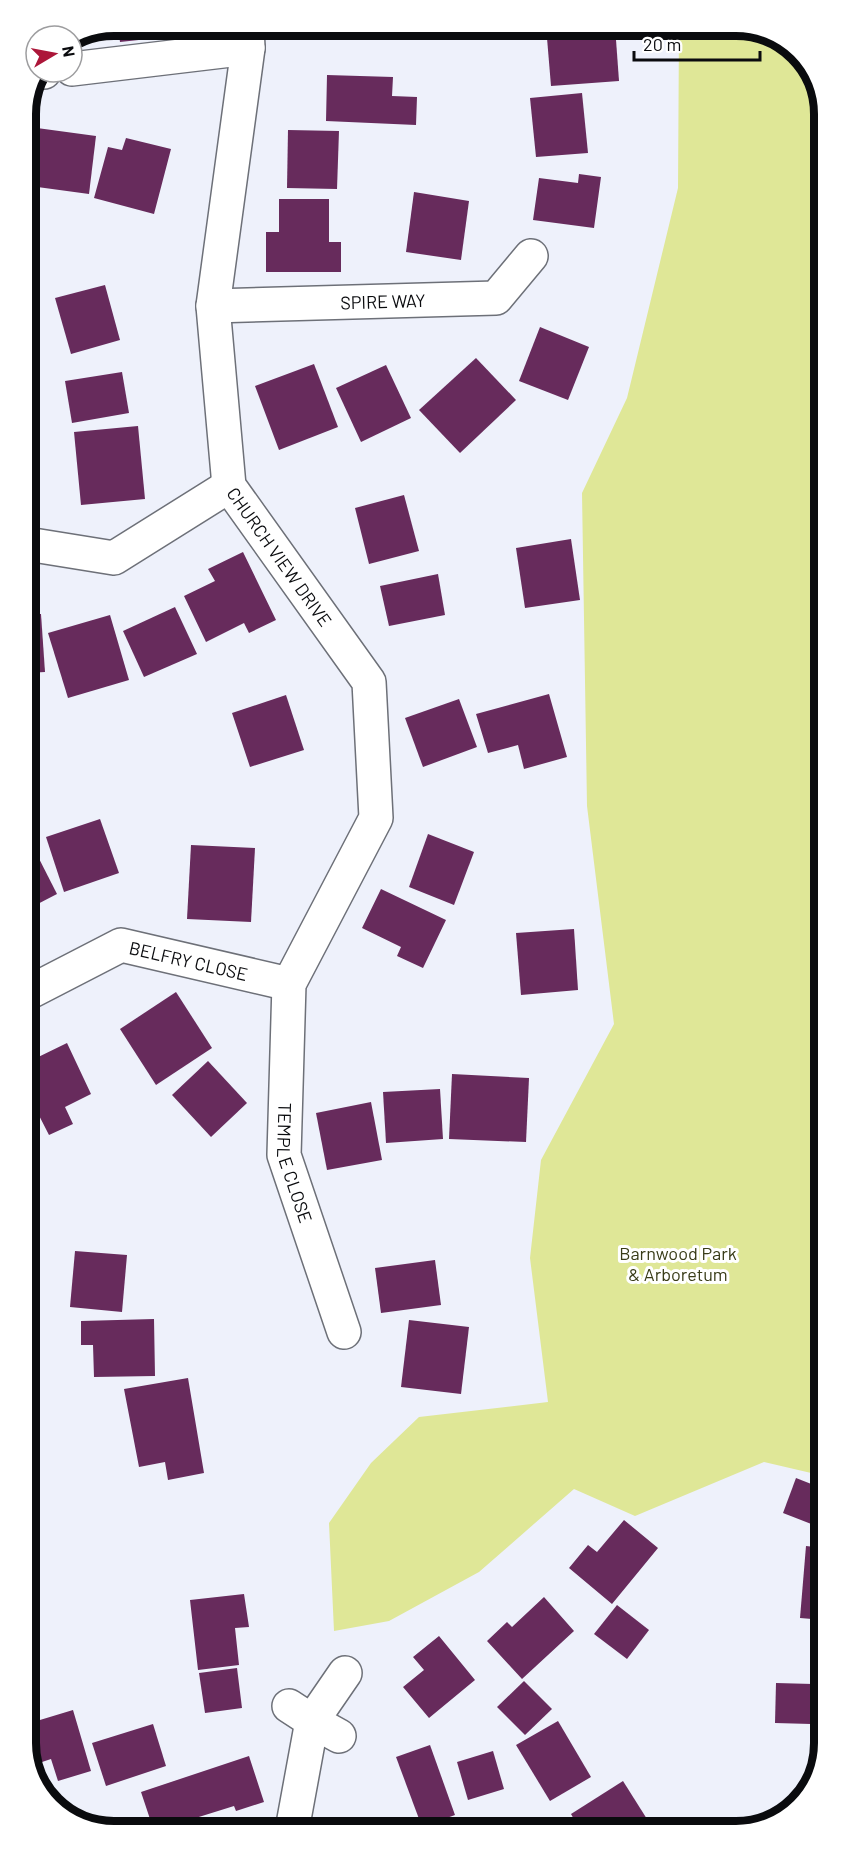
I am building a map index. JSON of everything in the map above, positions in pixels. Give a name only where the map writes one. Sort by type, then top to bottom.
[{"type":"street","points":[[84,67],[248,37]]},
{"type":"street","name":"CHURCH VIEW DRIVE","points":[[248,37],[213,306],[229,486],[369,682],[376,818],[289,984]]},
{"type":"street","name":"SPIRE WAY","points":[[213,306],[496,297],[531,255]]},
{"type":"street","points":[[36,545],[114,558],[229,486]]},
{"type":"street","name":"BELFRY CLOSE","points":[[36,989],[121,945],[289,984]]},
{"type":"street","name":"TEMPLE CLOSE","points":[[289,984],[284,1155],[344,1332]]},
{"type":"street","points":[[294,1821],[313,1721],[345,1673]]},
{"type":"green space","name":"Barnwood Park & Arboretum","points":[[679,36],[741,36],[766,42],[784,52],[806,79],[814,114],[814,1474],[764,1462],[635,1516],[574,1489],[479,1572],[389,1621],[334,1631],[329,1523],[371,1463],[419,1417],[548,1402],[530,1258],[541,1160],[614,1024],[587,806],[582,493],[627,398],[678,188]]},
{"type":"building","points":[[119,36],[176,36],[120,42]]},
{"type":"building","points":[[547,36],[616,36],[619,81],[551,86]]},
{"type":"building","points":[[327,75],[393,77],[392,96],[417,97],[416,125],[326,121]]},
{"type":"building","points":[[582,93],[588,153],[536,157],[530,98]]},
{"type":"building","points":[[37,128],[96,136],[89,194],[36,187]]},
{"type":"building","points":[[288,130],[339,131],[337,189],[287,188]]},
{"type":"building","points":[[126,138],[171,149],[154,214],[94,198],[108,147],[122,150]]},
{"type":"building","points":[[579,174],[601,177],[594,228],[533,220],[539,178],[578,183]]},
{"type":"building","points":[[414,192],[469,201],[461,260],[406,252]]},
{"type":"building","points":[[279,199],[329,199],[329,242],[341,242],[341,272],[266,272],[266,232],[279,232]]},
{"type":"building","points":[[105,285],[120,340],[71,354],[55,298]]},
{"type":"building","points":[[540,327],[589,347],[568,400],[519,381]]},
{"type":"building","points":[[476,358],[516,400],[460,453],[419,410]]},
{"type":"building","points":[[314,364],[338,427],[279,450],[255,386]]},
{"type":"building","points":[[386,365],[411,418],[361,442],[336,388]]},
{"type":"building","points":[[122,372],[129,413],[72,423],[65,381]]},
{"type":"building","points":[[138,426],[145,499],[81,505],[74,432]]},
{"type":"building","points":[[404,495],[419,551],[369,564],[355,508]]},
{"type":"building","points":[[571,539],[580,600],[525,608],[516,548]]},
{"type":"building","points":[[243,552],[276,620],[249,633],[244,623],[206,642],[184,596],[215,581],[208,569]]},
{"type":"building","points":[[438,574],[445,615],[389,626],[380,586]]},
{"type":"building","points":[[175,607],[197,654],[144,677],[123,631]]},
{"type":"building","points":[[36,614],[41,614],[45,672],[36,672]]},
{"type":"building","points":[[110,615],[129,680],[68,698],[48,633]]},
{"type":"building","points":[[549,694],[567,757],[524,769],[518,745],[488,753],[476,714]]},
{"type":"building","points":[[286,695],[304,750],[250,767],[232,713]]},
{"type":"building","points":[[459,699],[477,747],[423,767],[405,718]]},
{"type":"building","points":[[100,819],[119,873],[64,892],[46,837]]},
{"type":"building","points":[[428,834],[474,852],[454,905],[409,887]]},
{"type":"building","points":[[191,845],[255,848],[251,922],[187,919]]},
{"type":"building","points":[[36,853],[57,894],[36,905]]},
{"type":"building","points":[[381,889],[446,920],[423,968],[397,956],[401,947],[362,928]]},
{"type":"building","points":[[574,929],[578,990],[521,995],[516,933]]},
{"type":"building","points":[[176,992],[212,1048],[156,1085],[120,1029]]},
{"type":"building","points":[[67,1043],[91,1094],[65,1107],[73,1124],[49,1135],[36,1110],[36,1058]]},
{"type":"building","points":[[208,1061],[247,1103],[211,1137],[172,1095]]},
{"type":"building","points":[[452,1074],[529,1078],[526,1142],[449,1139]]},
{"type":"building","points":[[440,1089],[443,1139],[386,1143],[383,1092]]},
{"type":"building","points":[[371,1102],[382,1160],[327,1170],[316,1113]]},
{"type":"building","points":[[75,1251],[127,1255],[122,1312],[70,1307]]},
{"type":"building","points":[[435,1260],[441,1305],[381,1313],[375,1268]]},
{"type":"building","points":[[154,1319],[155,1376],[94,1377],[93,1345],[81,1345],[81,1321]]},
{"type":"building","points":[[409,1320],[469,1327],[461,1394],[401,1387]]},
{"type":"building","points":[[188,1378],[204,1473],[168,1480],[165,1462],[139,1467],[124,1389]]},
{"type":"building","points":[[796,1478],[814,1485],[814,1525],[783,1513]]},
{"type":"building","points":[[624,1520],[658,1548],[612,1604],[569,1568],[588,1545],[597,1552]]},
{"type":"building","points":[[806,1546],[814,1547],[814,1619],[800,1618]]},
{"type":"building","points":[[244,1594],[249,1627],[235,1628],[239,1665],[198,1670],[190,1600]]},
{"type":"building","points":[[544,1597],[574,1631],[522,1679],[487,1641],[507,1622],[512,1627]]},
{"type":"building","points":[[617,1605],[649,1630],[627,1659],[594,1634]]},
{"type":"building","points":[[439,1636],[475,1680],[429,1718],[403,1687],[424,1670],[413,1657]]},
{"type":"building","points":[[237,1668],[242,1708],[205,1713],[199,1673]]},
{"type":"building","points":[[524,1681],[552,1709],[525,1735],[497,1707]]},
{"type":"building","points":[[776,1683],[813,1684],[811,1724],[775,1723]]},
{"type":"building","points":[[73,1710],[91,1771],[58,1781],[51,1759],[39,1763],[36,1721]]},
{"type":"building","points":[[558,1721],[591,1777],[550,1801],[516,1745]]},
{"type":"building","points":[[153,1724],[166,1766],[106,1786],[92,1743]]},
{"type":"building","points":[[430,1745],[455,1815],[438,1821],[420,1821],[396,1757]]},
{"type":"building","points":[[493,1751],[504,1789],[468,1800],[457,1762]]},
{"type":"building","points":[[249,1756],[264,1802],[236,1811],[234,1806],[186,1821],[151,1821],[141,1792]]},
{"type":"building","points":[[623,1781],[648,1821],[575,1821],[571,1814]]}]
